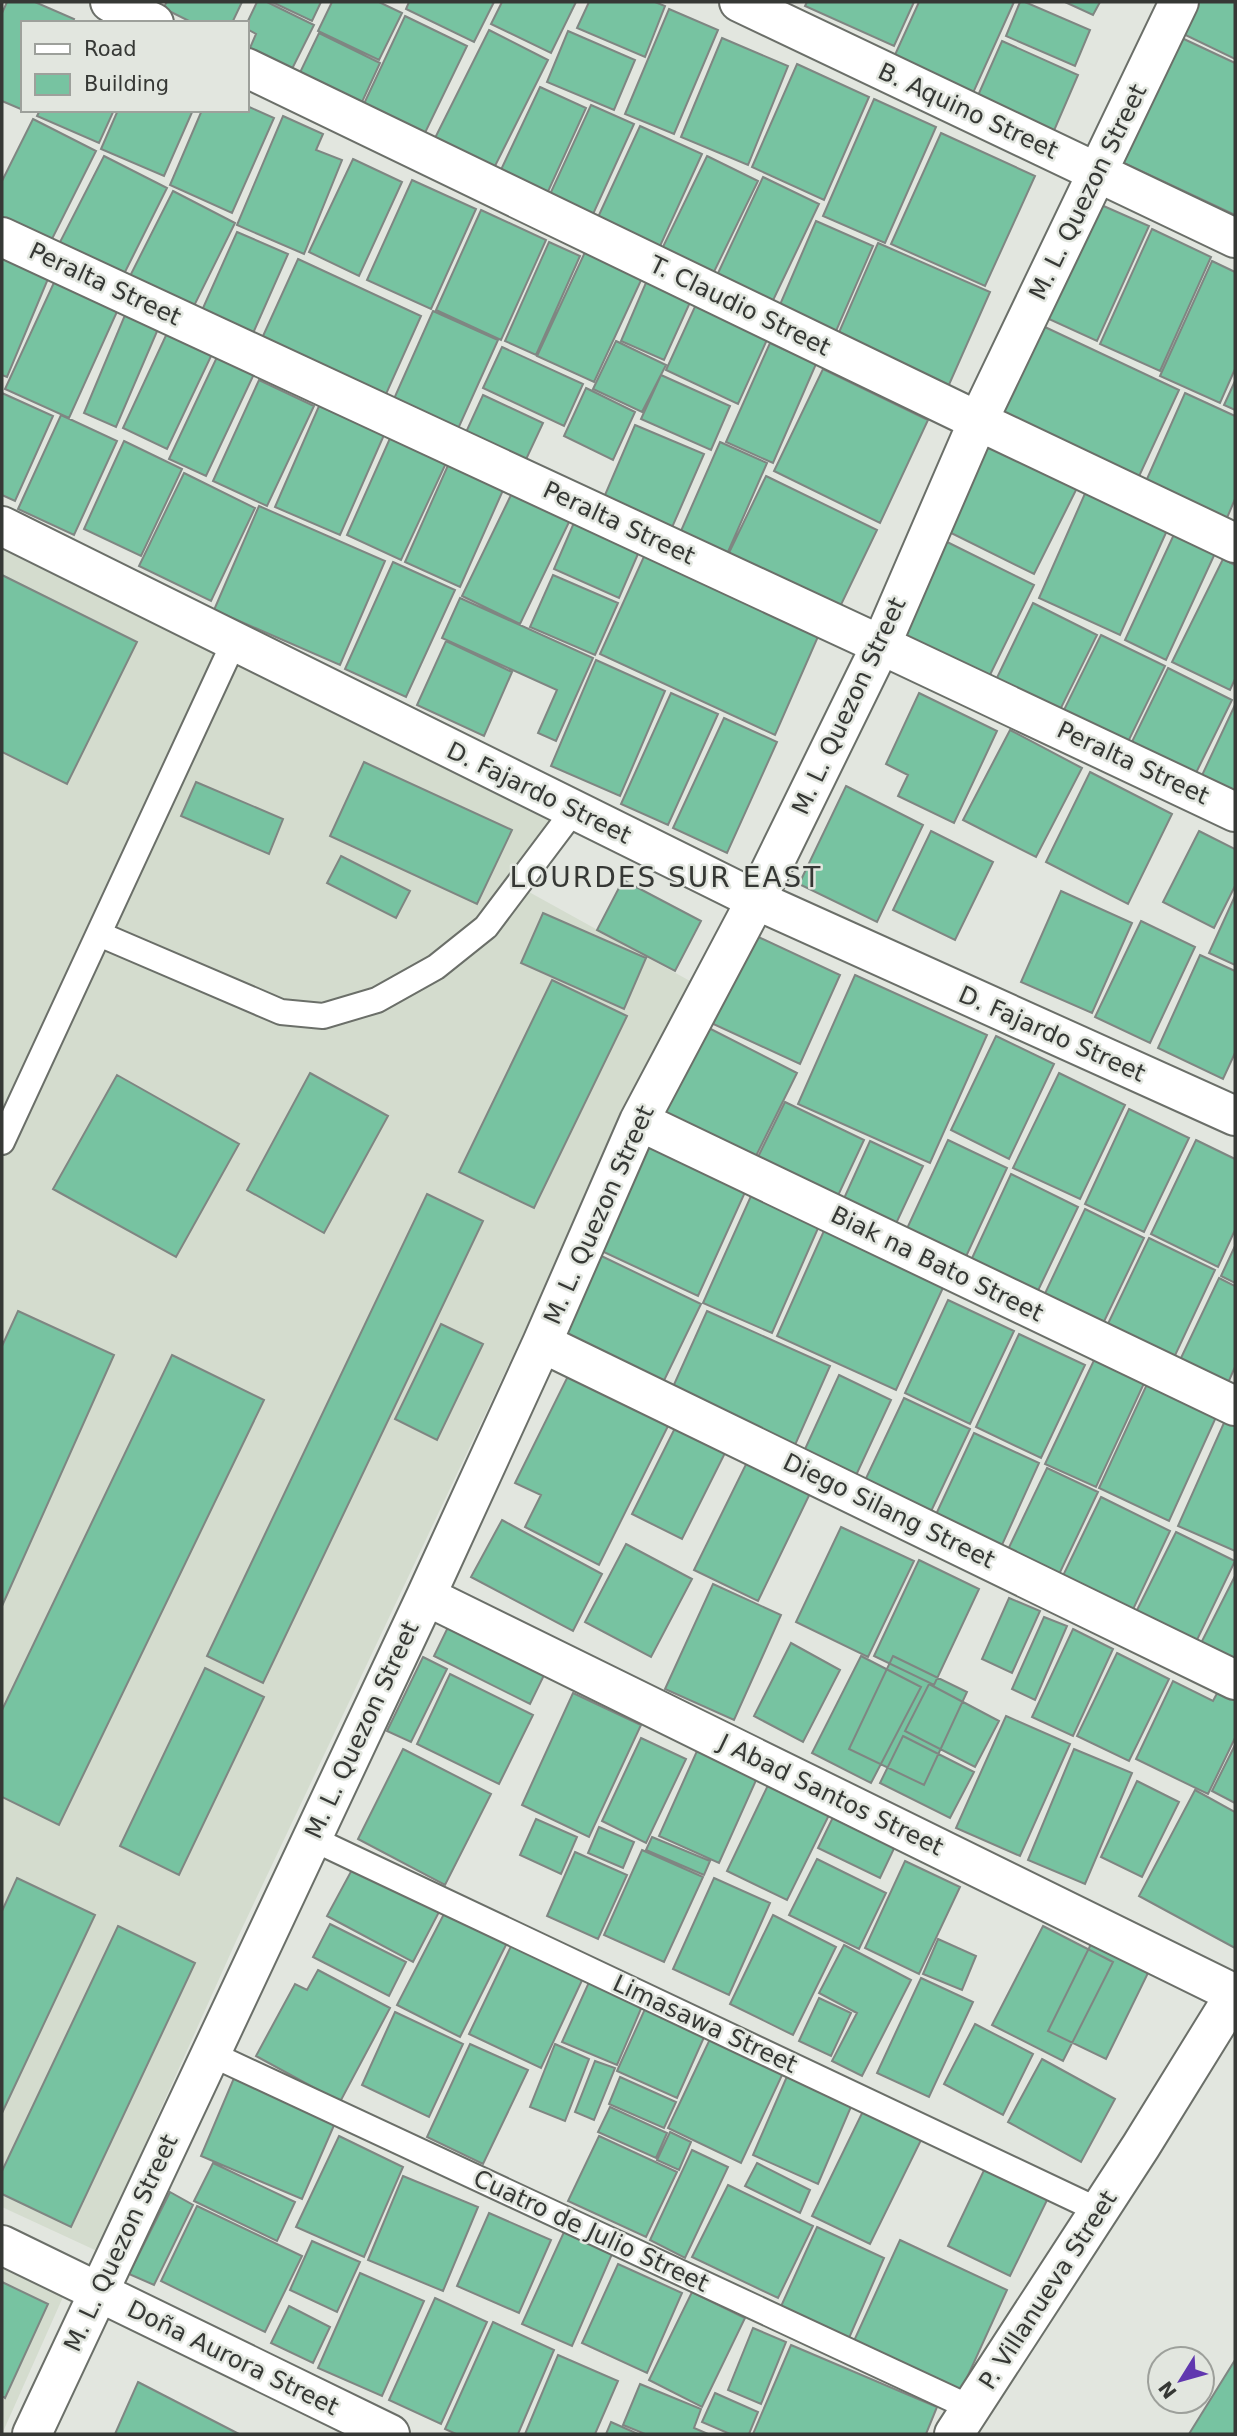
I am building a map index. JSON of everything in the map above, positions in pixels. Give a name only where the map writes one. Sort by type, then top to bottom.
[{"type":"street","points":[[110,2],[150,21]]},
{"type":"street","name":"B. Aquino Street","points":[[739,2],[1235,238]]},
{"type":"street","name":"M. L. Quezon Street","points":[[32,2434],[426,1596],[542,1343],[639,1121],[756,900],[881,645],[978,421],[1179,2]]},
{"type":"street","name":"T. Claudio Street","points":[[248,68],[1235,543]]},
{"type":"street","name":"Peralta Street","points":[[2,237],[1235,812]]},
{"type":"street","name":"D. Fajardo Street","points":[[2,526],[756,900],[1235,1116]]},
{"type":"street","name":"Biak na Bato Street","points":[[639,1121],[1235,1406]]},
{"type":"street","name":"Diego Silang Street","points":[[542,1343],[1235,1680]]},
{"type":"street","name":"J Abad Santos Street","points":[[426,1596],[1235,1994]]},
{"type":"street","name":"P. Villanueva Street","points":[[962,2421],[1100,2211],[1235,1994]]},
{"type":"street","name":"Doña Aurora Street","points":[[2,2245],[390,2434]]},
{"type":"lane","points":[[2,1142],[234,642]]},
{"type":"lane","points":[[99,934],[281,1012],[323,1016],[377,1000],[436,967],[486,927],[574,810]]},
{"type":"lane","name":"Limasawa Street","points":[[311,1838],[1100,2211]]},
{"type":"lane","name":"Cuatro de Julio Street","points":[[211,2054],[962,2421]]},
{"type":"shaded area","points":[[2,547],[198,642],[556,824],[529,892],[690,981],[237,1939],[97,2251],[2,2207]]},
{"type":"shaded area","points":[[2,2266],[63,2297],[2,2434]]},
{"type":"building","points":[[7,2],[35,2],[74,19],[21,21],[21,109],[2,101],[2,13]]},
{"type":"building","points":[[167,2],[242,2],[233,21],[189,21],[163,8]]},
{"type":"building","points":[[257,2],[267,2],[314,25],[289,75],[248,55],[256,34],[248,30],[248,21]]},
{"type":"building","points":[[272,2],[321,2],[312,21]]},
{"type":"building","points":[[332,2],[379,2],[402,13],[379,60],[318,31]]},
{"type":"building","points":[[409,2],[494,2],[474,42],[406,9]]},
{"type":"building","points":[[502,2],[576,2],[551,53],[491,24]]},
{"type":"building","points":[[589,2],[655,2],[665,6],[645,57],[577,28]]},
{"type":"building","points":[[807,2],[914,2],[894,46],[805,6]]},
{"type":"building","points":[[919,2],[1014,2],[973,93],[894,57]]},
{"type":"building","points":[[1020,2],[1090,30],[1075,66],[1006,36]]},
{"type":"building","points":[[1065,2],[1100,2],[1093,15]]},
{"type":"building","points":[[1184,2],[1235,2],[1235,59],[1171,28]]},
{"type":"building","points":[[669,9],[718,30],[674,134],[625,114]]},
{"type":"building","points":[[405,16],[467,46],[423,137],[362,108]]},
{"type":"building","points":[[489,30],[548,60],[492,172],[433,142]]},
{"type":"building","points":[[568,31],[635,60],[614,110],[547,82]]},
{"type":"building","points":[[1169,32],[1235,63],[1235,215],[1111,157]]},
{"type":"building","points":[[319,33],[380,63],[356,115],[294,85]]},
{"type":"building","points":[[722,38],[788,66],[748,165],[681,137]]},
{"type":"building","points":[[1002,41],[1078,75],[1053,133],[976,100]]},
{"type":"building","points":[[797,64],[869,97],[824,200],[752,167]]},
{"type":"building","points":[[540,87],[586,108],[546,196],[499,174]]},
{"type":"building","points":[[874,99],[936,127],[885,243],[823,216]]},
{"type":"building","points":[[591,105],[634,124],[589,223],[546,203]]},
{"type":"building","points":[[248,106],[274,118],[232,213],[170,185],[201,112],[248,112]]},
{"type":"building","points":[[39,112],[113,112],[99,143],[37,116]]},
{"type":"building","points":[[117,112],[192,112],[164,176],[101,149]]},
{"type":"building","points":[[283,116],[323,134],[316,150],[342,160],[304,254],[237,225]]},
{"type":"building","points":[[33,119],[96,151],[50,243],[2,219],[2,181]]},
{"type":"building","points":[[640,126],[702,154],[655,257],[593,228]]},
{"type":"building","points":[[941,133],[1035,176],[985,286],[891,244]]},
{"type":"building","points":[[104,156],[167,188],[121,280],[57,248]]},
{"type":"building","points":[[707,156],[758,181],[711,278],[660,253]]},
{"type":"building","points":[[353,159],[402,182],[359,276],[309,252]]},
{"type":"building","points":[[763,177],[819,204],[767,313],[712,286]]},
{"type":"building","points":[[412,180],[476,209],[431,309],[367,280]]},
{"type":"building","points":[[173,191],[235,223],[189,316],[126,284]]},
{"type":"building","points":[[1090,200],[1149,226],[1097,341],[1038,314]]},
{"type":"building","points":[[481,210],[546,240],[501,340],[436,310]]},
{"type":"building","points":[[816,221],[873,246],[833,338],[776,314]]},
{"type":"building","points":[[1152,229],[1211,257],[1160,371],[1100,344]]},
{"type":"building","points":[[237,232],[288,254],[250,340],[199,317]]},
{"type":"building","points":[[549,242],[580,256],[536,355],[505,341]]},
{"type":"building","points":[[878,243],[990,292],[948,387],[837,337]]},
{"type":"building","points":[[586,250],[643,276],[594,382],[537,356]]},
{"type":"building","points":[[2,253],[50,274],[7,377],[2,375]]},
{"type":"building","points":[[298,259],[421,316],[382,403],[258,347]]},
{"type":"building","points":[[1212,261],[1235,272],[1235,369],[1220,403],[1160,376]]},
{"type":"building","points":[[57,276],[120,305],[69,418],[5,389]]},
{"type":"building","points":[[648,278],[692,298],[664,360],[621,341]]},
{"type":"building","points":[[698,300],[770,333],[738,404],[666,370]]},
{"type":"building","points":[[433,311],[498,340],[453,440],[389,410]]},
{"type":"building","points":[[125,315],[158,329],[116,427],[84,413]]},
{"type":"building","points":[[1030,320],[1179,390],[1135,485],[986,416]]},
{"type":"building","points":[[168,331],[213,352],[167,449],[123,428]]},
{"type":"building","points":[[616,341],[666,365],[642,412],[593,389]]},
{"type":"building","points":[[770,343],[816,364],[773,463],[726,442]]},
{"type":"building","points":[[502,347],[583,384],[564,426],[483,388]]},
{"type":"building","points":[[217,357],[254,374],[206,476],[169,459]]},
{"type":"building","points":[[823,369],[928,420],[880,523],[774,471]]},
{"type":"building","points":[[661,375],[730,406],[711,450],[641,419]]},
{"type":"building","points":[[259,380],[314,406],[267,506],[213,481]]},
{"type":"building","points":[[1235,381],[1235,410],[1224,405]]},
{"type":"building","points":[[586,388],[635,412],[613,460],[564,436]]},
{"type":"building","points":[[2,393],[53,416],[15,501],[2,495]]},
{"type":"building","points":[[1185,393],[1235,416],[1235,499],[1224,525],[1143,488]]},
{"type":"building","points":[[483,395],[543,423],[522,468],[462,441]]},
{"type":"building","points":[[319,406],[384,435],[340,535],[275,507]]},
{"type":"building","points":[[61,415],[117,441],[74,535],[18,509]]},
{"type":"building","points":[[635,425],[704,454],[670,532],[602,502]]},
{"type":"building","points":[[981,433],[1080,482],[1034,574],[935,525]]},
{"type":"building","points":[[391,436],[447,461],[401,560],[347,535]]},
{"type":"building","points":[[124,441],[182,469],[141,556],[84,529]]},
{"type":"building","points":[[720,442],[767,463],[724,561],[677,540]]},
{"type":"building","points":[[449,463],[504,488],[460,587],[405,562]]},
{"type":"building","points":[[184,473],[255,508],[211,601],[139,566]]},
{"type":"building","points":[[766,476],[877,530],[837,613],[726,559]]},
{"type":"building","points":[[1087,489],[1169,526],[1120,635],[1039,598]]},
{"type":"building","points":[[512,493],[570,520],[520,624],[462,596]]},
{"type":"building","points":[[259,506],[385,561],[340,665],[214,610]]},
{"type":"building","points":[[576,518],[641,547],[619,598],[554,569]]},
{"type":"building","points":[[1176,530],[1217,549],[1166,660],[1125,640]]},
{"type":"building","points":[[935,536],[1034,585],[989,677],[890,628]]},
{"type":"building","points":[[646,552],[820,632],[775,735],[600,654]]},
{"type":"building","points":[[1223,559],[1235,565],[1235,679],[1230,690],[1172,662]]},
{"type":"building","points":[[393,562],[455,590],[406,697],[345,669]]},
{"type":"building","points":[[2,575],[137,642],[67,784],[2,752]]},
{"type":"building","points":[[553,575],[618,603],[595,655],[530,627]]},
{"type":"building","points":[[460,598],[593,658],[556,741],[538,733],[557,690],[442,638]]},
{"type":"building","points":[[1033,603],[1097,635],[1056,718],[993,686]]},
{"type":"building","points":[[1101,635],[1165,666],[1124,750],[1060,718]]},
{"type":"building","points":[[446,641],[512,672],[484,736],[417,705]]},
{"type":"building","points":[[596,660],[665,691],[620,796],[551,766]]},
{"type":"building","points":[[1168,668],[1232,700],[1191,783],[1127,752]]},
{"type":"building","points":[[671,693],[718,714],[668,825],[621,804]]},
{"type":"building","points":[[919,693],[997,731],[954,823],[898,796],[908,775],[886,764]]},
{"type":"building","points":[[1235,705],[1235,804],[1197,786]]},
{"type":"building","points":[[724,718],[777,742],[727,853],[673,828]]},
{"type":"building","points":[[1010,730],[1082,768],[1036,857],[963,820]]},
{"type":"building","points":[[364,762],[512,830],[477,904],[330,836]]},
{"type":"building","points":[[1090,772],[1172,814],[1128,904],[1046,862]]},
{"type":"building","points":[[196,782],[283,819],[269,854],[181,816]]},
{"type":"building","points":[[846,786],[923,825],[877,922],[799,884]]},
{"type":"building","points":[[931,831],[993,862],[955,940],[893,910]]},
{"type":"building","points":[[1199,831],[1235,849],[1235,886],[1214,928],[1163,902]]},
{"type":"building","points":[[341,856],[410,891],[396,918],[327,883]]},
{"type":"building","points":[[623,880],[701,921],[675,971],[597,930]]},
{"type":"building","points":[[1061,891],[1132,923],[1092,1013],[1021,982]]},
{"type":"building","points":[[1235,896],[1235,965],[1209,953]]},
{"type":"building","points":[[543,913],[646,958],[624,1009],[521,963]]},
{"type":"building","points":[[1141,921],[1195,947],[1150,1043],[1095,1017]]},
{"type":"building","points":[[750,933],[840,975],[800,1064],[709,1022]]},
{"type":"building","points":[[1200,955],[1235,971],[1235,1053],[1223,1079],[1158,1048]]},
{"type":"building","points":[[855,975],[987,1035],[930,1163],[798,1104]]},
{"type":"building","points":[[552,980],[627,1016],[534,1208],[459,1172]]},
{"type":"building","points":[[697,1022],[797,1073],[753,1162],[653,1111]]},
{"type":"building","points":[[996,1036],[1054,1064],[1009,1159],[951,1130]]},
{"type":"building","points":[[310,1073],[388,1116],[324,1233],[247,1190]]},
{"type":"building","points":[[1059,1073],[1125,1105],[1080,1199],[1013,1168]]},
{"type":"building","points":[[117,1075],[239,1144],[176,1257],[53,1189]]},
{"type":"building","points":[[785,1102],[864,1140],[835,1202],[755,1163]]},
{"type":"building","points":[[1129,1109],[1189,1138],[1144,1232],[1085,1204]]},
{"type":"building","points":[[948,1140],[1007,1168],[963,1263],[904,1235]]},
{"type":"building","points":[[1196,1140],[1235,1159],[1235,1230],[1218,1267],[1151,1234]]},
{"type":"building","points":[[870,1141],[923,1166],[893,1230],[841,1205]]},
{"type":"building","points":[[640,1142],[746,1190],[698,1296],[591,1246]]},
{"type":"building","points":[[1011,1174],[1078,1207],[1033,1301],[967,1269]]},
{"type":"building","points":[[427,1194],[483,1221],[263,1683],[207,1656]]},
{"type":"building","points":[[751,1196],[819,1226],[772,1333],[703,1303]]},
{"type":"building","points":[[1085,1209],[1144,1238],[1099,1332],[1040,1304]]},
{"type":"building","points":[[827,1224],[947,1279],[896,1390],[777,1336]]},
{"type":"building","points":[[1149,1238],[1215,1270],[1171,1364],[1104,1332]]},
{"type":"building","points":[[1235,1246],[1235,1283],[1221,1276]]},
{"type":"building","points":[[591,1251],[701,1304],[658,1393],[548,1340]]},
{"type":"building","points":[[1219,1278],[1235,1286],[1235,1367],[1228,1383],[1180,1360]]},
{"type":"building","points":[[948,1300],[1014,1331],[970,1424],[905,1393]]},
{"type":"building","points":[[18,1311],[114,1355],[2,1606],[2,1346]]},
{"type":"building","points":[[707,1311],[830,1366],[791,1454],[668,1398]]},
{"type":"building","points":[[441,1324],[483,1344],[437,1440],[395,1419]]},
{"type":"building","points":[[1019,1334],[1085,1365],[1041,1458],[976,1427]]},
{"type":"building","points":[[172,1355],[264,1400],[59,1825],[2,1797],[2,1710]]},
{"type":"building","points":[[1096,1356],[1146,1379],[1096,1487],[1045,1464]]},
{"type":"building","points":[[573,1366],[673,1416],[599,1565],[525,1527],[541,1495],[515,1483]]},
{"type":"building","points":[[839,1375],[891,1400],[852,1484],[800,1460]]},
{"type":"building","points":[[1148,1382],[1217,1415],[1169,1521],[1099,1488]]},
{"type":"building","points":[[904,1398],[970,1429],[926,1522],[860,1491]]},
{"type":"building","points":[[1227,1416],[1235,1420],[1235,1551],[1178,1526]]},
{"type":"building","points":[[677,1424],[727,1449],[682,1539],[632,1514]]},
{"type":"building","points":[[974,1433],[1039,1463],[997,1556],[931,1525]]},
{"type":"building","points":[[754,1448],[817,1479],[758,1601],[694,1570]]},
{"type":"building","points":[[1047,1468],[1098,1492],[1054,1585],[1003,1560]]},
{"type":"building","points":[[1101,1497],[1170,1531],[1128,1620],[1058,1586]]},
{"type":"building","points":[[502,1520],[602,1574],[573,1631],[471,1577]]},
{"type":"building","points":[[841,1527],[914,1561],[868,1657],[796,1622]]},
{"type":"building","points":[[1176,1532],[1235,1561],[1196,1642],[1136,1612]]},
{"type":"building","points":[[626,1544],[692,1579],[651,1657],[585,1622]]},
{"type":"building","points":[[919,1560],[979,1589],[934,1685],[874,1656]]},
{"type":"building","points":[[1235,1576],[1235,1668],[1198,1649]]},
{"type":"building","points":[[713,1584],[781,1615],[734,1720],[665,1689]]},
{"type":"building","points":[[1009,1598],[1040,1611],[1012,1673],[982,1659]]},
{"type":"building","points":[[1044,1617],[1067,1626],[1035,1700],[1012,1689]]},
{"type":"building","points":[[451,1621],[547,1669],[530,1704],[434,1656]]},
{"type":"building","points":[[1073,1629],[1113,1649],[1073,1736],[1032,1717]]},
{"type":"building","points":[[791,1643],[840,1670],[803,1742],[754,1716]]},
{"type":"building","points":[[1117,1653],[1169,1679],[1129,1761],[1077,1736]]},
{"type":"building","points":[[861,1656],[921,1687],[871,1783],[812,1753]]},
{"type":"building","points":[[893,1656],[967,1692],[924,1785],[849,1749]]},
{"type":"building","points":[[423,1657],[447,1669],[411,1742],[387,1731]]},
{"type":"building","points":[[205,1668],[264,1697],[179,1875],[120,1846]]},
{"type":"building","points":[[450,1674],[533,1715],[499,1784],[417,1744]]},
{"type":"building","points":[[1224,1680],[1235,1686],[1235,1738],[1208,1794],[1136,1759],[1173,1681],[1213,1701]]},
{"type":"building","points":[[929,1684],[999,1721],[975,1767],[905,1731]]},
{"type":"building","points":[[573,1693],[641,1725],[589,1837],[522,1805]]},
{"type":"building","points":[[1006,1716],[1070,1744],[1020,1856],[956,1828]]},
{"type":"building","points":[[903,1736],[974,1772],[950,1818],[880,1783]]},
{"type":"building","points":[[641,1738],[686,1759],[646,1843],[602,1821]]},
{"type":"building","points":[[1235,1745],[1235,1803],[1212,1791]]},
{"type":"building","points":[[403,1749],[491,1794],[445,1885],[358,1839]]},
{"type":"building","points":[[1074,1749],[1132,1773],[1085,1884],[1028,1860]]},
{"type":"building","points":[[697,1751],[757,1778],[719,1863],[659,1836]]},
{"type":"building","points":[[770,1781],[831,1811],[787,1900],[727,1871]]},
{"type":"building","points":[[1137,1781],[1179,1802],[1142,1877],[1101,1857]]},
{"type":"building","points":[[1195,1790],[1235,1812],[1235,1948],[1139,1896]]},
{"type":"building","points":[[837,1809],[899,1838],[880,1878],[818,1848]]},
{"type":"building","points":[[536,1819],[577,1837],[561,1874],[520,1855]]},
{"type":"building","points":[[599,1827],[634,1842],[623,1868],[588,1853]]},
{"type":"building","points":[[652,1837],[710,1861],[704,1875],[646,1850]]},
{"type":"building","points":[[642,1850],[703,1877],[664,1962],[604,1935]]},
{"type":"building","points":[[575,1852],[627,1875],[598,1939],[547,1916]]},
{"type":"building","points":[[817,1859],[886,1893],[859,1949],[789,1915]]},
{"type":"building","points":[[905,1861],[960,1887],[919,1974],[865,1948]]},
{"type":"building","points":[[354,1866],[439,1912],[413,1962],[327,1916]]},
{"type":"building","points":[[17,1878],[95,1915],[2,2113],[2,1911]]},
{"type":"building","points":[[714,1878],[770,1903],[729,1995],[673,1969]]},
{"type":"building","points":[[446,1910],[508,1941],[460,2037],[397,2005]]},
{"type":"building","points":[[773,1915],[836,1947],[793,2035],[730,2004]]},
{"type":"building","points":[[330,1924],[406,1962],[389,1996],[313,1957]]},
{"type":"building","points":[[118,1926],[195,1963],[71,2227],[2,2194],[2,2171]]},
{"type":"building","points":[[1043,1926],[1113,1962],[1063,2061],[992,2025]]},
{"type":"building","points":[[938,1939],[976,1956],[962,1990],[923,1974]]},
{"type":"building","points":[[514,1940],[585,1974],[541,2068],[469,2034]]},
{"type":"building","points":[[1091,1944],[1148,1973],[1106,2059],[1048,2031]]},
{"type":"building","points":[[844,1945],[911,1980],[862,2076],[832,2061],[857,2013],[819,1993]]},
{"type":"building","points":[[318,1970],[390,2008],[340,2102],[256,2056],[295,1984],[307,1990]]},
{"type":"building","points":[[921,1978],[973,2002],[929,2097],[877,2073]]},
{"type":"building","points":[[590,1980],[643,2004],[617,2065],[562,2042]]},
{"type":"building","points":[[819,1998],[851,2013],[831,2056],[799,2041]]},
{"type":"building","points":[[645,2009],[705,2035],[677,2098],[617,2071]]},
{"type":"building","points":[[395,2012],[463,2044],[429,2117],[362,2085]]},
{"type":"building","points":[[975,2024],[1033,2054],[1003,2115],[944,2084]]},
{"type":"building","points":[[710,2039],[783,2073],[741,2163],[668,2128]]},
{"type":"building","points":[[470,2044],[528,2070],[483,2164],[427,2137]]},
{"type":"building","points":[[555,2044],[589,2059],[565,2121],[530,2107]]},
{"type":"building","points":[[1042,2059],[1115,2099],[1081,2162],[1008,2122]]},
{"type":"building","points":[[595,2061],[615,2068],[594,2120],[575,2112]]},
{"type":"building","points":[[788,2074],[853,2102],[818,2184],[753,2155]]},
{"type":"building","points":[[620,2077],[676,2102],[664,2128],[609,2104]]},
{"type":"building","points":[[234,2078],[335,2123],[302,2199],[201,2156]]},
{"type":"building","points":[[610,2107],[667,2133],[656,2158],[598,2132]]},
{"type":"building","points":[[865,2107],[923,2136],[870,2244],[812,2216]]},
{"type":"building","points":[[670,2132],[691,2142],[679,2170],[657,2160]]},
{"type":"building","points":[[339,2136],[403,2167],[364,2257],[296,2227]]},
{"type":"building","points":[[599,2136],[677,2172],[646,2237],[568,2201]]},
{"type":"building","points":[[692,2150],[728,2167],[685,2258],[650,2240]]},
{"type":"building","points":[[213,2163],[295,2202],[277,2241],[194,2201]]},
{"type":"building","points":[[757,2163],[810,2190],[800,2213],[745,2186]]},
{"type":"building","points":[[986,2166],[1049,2196],[1010,2276],[948,2246]]},
{"type":"building","points":[[403,2176],[478,2207],[443,2291],[368,2260]]},
{"type":"building","points":[[728,2185],[813,2226],[778,2298],[692,2257]]},
{"type":"building","points":[[170,2192],[193,2205],[154,2285],[129,2274]]},
{"type":"building","points":[[197,2206],[302,2256],[265,2332],[161,2281]]},
{"type":"building","points":[[489,2213],[551,2240],[519,2313],[457,2286]]},
{"type":"building","points":[[817,2227],[884,2258],[846,2345],[778,2313]]},
{"type":"building","points":[[564,2232],[612,2254],[572,2346],[522,2324]]},
{"type":"building","points":[[900,2240],[1007,2290],[960,2393],[853,2343]]},
{"type":"building","points":[[312,2241],[360,2262],[337,2312],[290,2290]]},
{"type":"building","points":[[618,2264],[682,2293],[647,2373],[582,2343]]},
{"type":"building","points":[[360,2273],[424,2301],[382,2396],[318,2368]]},
{"type":"building","points":[[2,2282],[48,2304],[5,2398],[2,2396]]},
{"type":"building","points":[[692,2292],[745,2318],[702,2407],[649,2380]]},
{"type":"building","points":[[435,2298],[487,2322],[441,2424],[389,2400]]},
{"type":"building","points":[[289,2306],[330,2327],[313,2363],[271,2343]]},
{"type":"building","points":[[493,2322],[554,2350],[518,2434],[456,2434],[445,2429]]},
{"type":"building","points":[[753,2328],[786,2342],[761,2404],[728,2390]]},
{"type":"building","points":[[791,2345],[937,2407],[926,2434],[753,2434]]},
{"type":"building","points":[[558,2355],[618,2381],[595,2434],[525,2434]]},
{"type":"building","points":[[1235,2360],[1235,2434],[1189,2434],[1201,2415],[1216,2415],[1216,2391]]},
{"type":"building","points":[[138,2382],[239,2434],[115,2434]]},
{"type":"building","points":[[640,2384],[701,2409],[694,2428],[708,2434],[645,2434],[623,2425]]},
{"type":"building","points":[[715,2393],[758,2412],[749,2434],[730,2434],[702,2422]]},
{"type":"building","points":[[611,2422],[638,2434],[606,2434]]},
{"type":"district","name":"LOURDES SUR EAST","points":[[666,877]]}]
